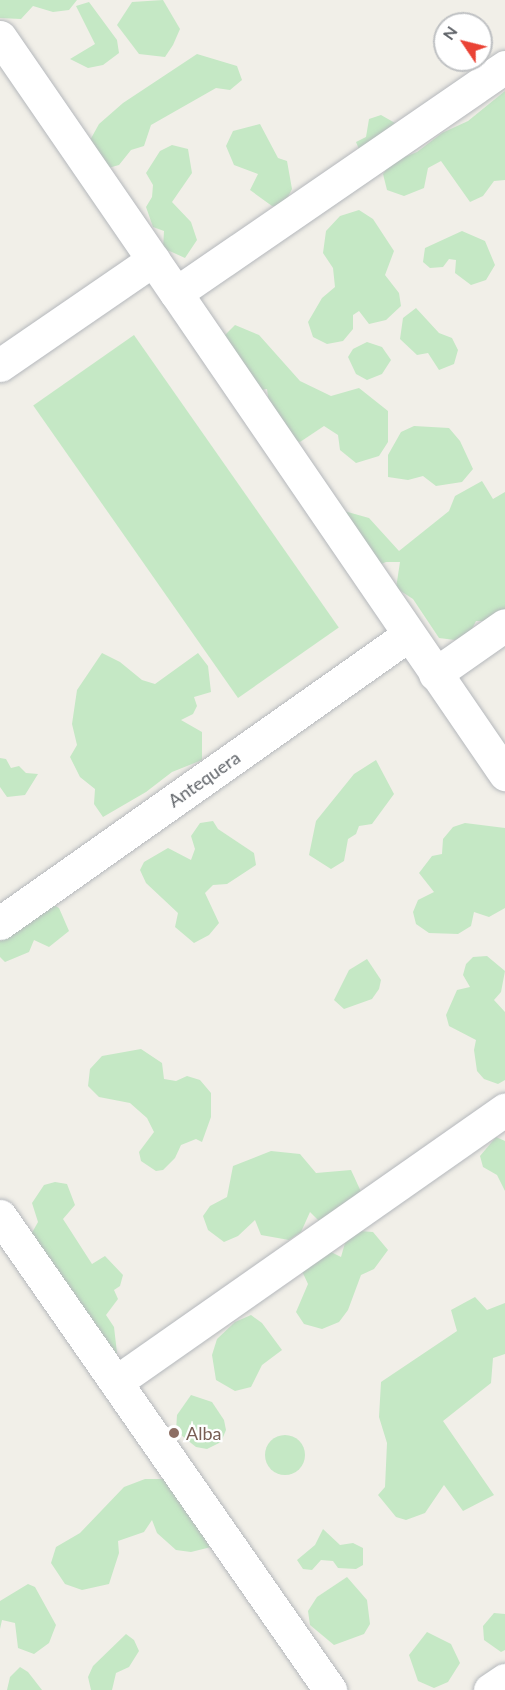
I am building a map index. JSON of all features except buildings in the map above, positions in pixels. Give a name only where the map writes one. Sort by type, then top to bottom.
[{"type":"street","points":[[0,37],[505,774]]},
{"type":"street","points":[[176,293],[505,67]]},
{"type":"street","points":[[0,365],[153,260]]},
{"type":"street","points":[[435,674],[505,625]]},
{"type":"street","name":"Antequera","points":[[0,923],[408,635]]},
{"type":"street","points":[[116,1382],[505,1110]]},
{"type":"street","points":[[0,1216],[330,1690]]},
{"type":"street","points":[[490,1690],[505,1680]]},
{"type":"green space","points":[[0,0],[77,0],[69,10],[53,12],[33,6],[21,19],[0,18]]},
{"type":"green space","points":[[163,0],[180,29],[173,45],[165,57],[139,54],[117,25],[132,2]]},
{"type":"green space","points":[[89,2],[117,40],[119,53],[103,65],[88,68],[70,59],[95,44],[76,6]]},
{"type":"green space","points":[[197,54],[237,66],[242,80],[230,90],[216,88],[151,125],[144,146],[131,150],[119,165],[101,170],[89,142],[99,124],[123,103]]},
{"type":"green space","points":[[505,91],[505,180],[494,181],[483,196],[470,202],[441,161],[428,168],[424,188],[404,196],[387,190],[383,174],[392,162],[417,152],[442,133],[468,121]]},
{"type":"green space","points":[[381,115],[395,123],[363,159],[356,142],[366,137],[369,119]]},
{"type":"green space","points":[[260,124],[278,158],[287,161],[292,189],[283,207],[272,206],[250,190],[258,174],[234,165],[226,146],[233,131]]},
{"type":"green space","points":[[172,145],[188,149],[192,173],[172,202],[191,222],[197,240],[185,258],[163,248],[164,231],[153,227],[146,207],[152,197],[153,185],[146,173],[160,151]]},
{"type":"green space","points":[[359,210],[373,219],[394,251],[385,275],[399,293],[401,306],[386,320],[369,324],[359,311],[353,315],[353,329],[343,341],[327,344],[313,337],[308,322],[322,298],[335,287],[333,268],[323,253],[326,231],[340,216]]},
{"type":"green space","points":[[462,231],[485,241],[495,265],[486,280],[471,285],[455,273],[456,260],[449,259],[443,267],[430,268],[423,262],[425,248]]},
{"type":"green space","points":[[416,308],[439,333],[452,338],[458,350],[454,364],[439,370],[428,353],[417,355],[400,339],[403,318]]},
{"type":"green space","points":[[235,325],[259,335],[300,381],[331,396],[359,388],[388,411],[388,442],[379,456],[356,463],[340,450],[338,435],[324,426],[300,442],[281,436],[271,419],[267,389],[250,392],[218,342]]},
{"type":"green space","points":[[134,335],[339,627],[238,698],[33,406]]},
{"type":"green space","points":[[367,342],[382,347],[391,360],[382,374],[367,380],[356,374],[348,357],[353,349]]},
{"type":"green space","points":[[414,426],[449,428],[460,441],[473,469],[462,482],[436,486],[423,476],[408,480],[388,477],[388,455],[401,432]]},
{"type":"green space","points":[[482,481],[493,499],[505,492],[505,627],[492,621],[476,621],[469,635],[455,640],[439,638],[413,599],[396,588],[400,562],[386,562],[358,574],[337,509],[369,518],[399,551],[449,511],[455,496]]},
{"type":"green space","points":[[102,653],[120,662],[142,680],[155,684],[198,653],[208,666],[211,692],[194,697],[197,706],[193,714],[181,720],[202,732],[202,760],[172,772],[146,792],[103,817],[94,804],[95,789],[80,777],[70,757],[77,745],[72,724],[77,690]]},
{"type":"green space","points":[[0,758],[6,759],[11,768],[19,766],[26,773],[38,774],[25,795],[7,797],[0,787]]},
{"type":"green space","points":[[376,760],[394,794],[372,824],[359,826],[356,834],[348,839],[344,861],[331,869],[309,855],[316,821],[354,774]]},
{"type":"green space","points":[[213,821],[218,829],[254,853],[256,865],[227,884],[213,885],[205,893],[219,923],[209,935],[194,943],[175,927],[178,913],[146,883],[140,870],[144,862],[168,848],[191,860],[195,849],[191,836],[200,823]]},
{"type":"green space","points":[[465,823],[505,828],[505,908],[489,917],[474,912],[471,926],[458,934],[429,933],[416,924],[413,912],[418,900],[434,892],[419,873],[432,856],[442,854],[443,839],[453,827]]},
{"type":"green space","points":[[47,901],[59,908],[69,931],[49,947],[34,940],[29,952],[5,962],[0,957],[0,932]]},
{"type":"green space","points":[[487,956],[505,971],[501,992],[494,1000],[505,1012],[505,1080],[498,1084],[484,1079],[477,1071],[474,1050],[476,1040],[449,1026],[446,1015],[457,990],[470,987],[463,975],[466,964],[473,957]]},
{"type":"green space","points":[[367,959],[381,980],[379,989],[372,999],[344,1009],[334,1000],[349,970]]},
{"type":"green space","points":[[141,1049],[162,1063],[164,1079],[176,1081],[187,1076],[200,1080],[211,1093],[211,1117],[202,1142],[196,1139],[181,1145],[175,1158],[163,1170],[156,1171],[141,1161],[139,1152],[154,1132],[147,1118],[130,1103],[99,1097],[88,1086],[90,1069],[102,1056]]},
{"type":"green space","points":[[496,1137],[505,1141],[505,1191],[497,1175],[483,1167],[480,1156]]},
{"type":"green space","points":[[271,1151],[300,1154],[316,1173],[351,1170],[363,1196],[326,1228],[310,1212],[301,1232],[289,1240],[261,1235],[255,1220],[238,1236],[224,1242],[208,1230],[203,1216],[210,1206],[227,1197],[233,1166]]},
{"type":"green space","points":[[55,1182],[67,1184],[75,1205],[63,1219],[92,1264],[105,1256],[123,1275],[120,1286],[114,1290],[118,1299],[106,1315],[114,1327],[117,1353],[92,1361],[71,1329],[81,1303],[67,1294],[24,1247],[38,1222],[32,1203],[44,1185]]},
{"type":"green space","points":[[360,1231],[373,1232],[388,1250],[374,1269],[361,1275],[348,1310],[339,1322],[322,1329],[304,1324],[296,1312],[308,1284],[301,1269],[329,1251],[341,1257],[345,1243]]},
{"type":"green space","points":[[475,1297],[487,1310],[505,1303],[505,1354],[493,1358],[491,1383],[443,1421],[494,1495],[463,1511],[444,1485],[425,1513],[406,1520],[396,1517],[378,1495],[385,1487],[387,1443],[379,1417],[381,1382],[457,1331],[451,1310]]},
{"type":"green space","points":[[251,1315],[262,1323],[282,1350],[262,1365],[251,1387],[235,1391],[216,1380],[212,1355],[217,1339],[235,1322]]},
{"type":"green space","points":[[191,1395],[212,1402],[224,1420],[226,1430],[221,1442],[207,1449],[196,1447],[176,1431],[177,1415]]},
{"type":"green space","points":[[285,1435],[293,1436],[299,1441],[304,1447],[304,1463],[299,1469],[293,1474],[285,1475],[277,1474],[271,1469],[266,1463],[265,1455],[266,1447],[271,1441],[277,1436]]},
{"type":"green space","points":[[145,1479],[170,1479],[211,1547],[191,1552],[176,1550],[157,1533],[152,1520],[144,1532],[118,1541],[119,1553],[109,1584],[82,1590],[65,1584],[51,1563],[56,1547],[80,1533],[124,1487]]},
{"type":"green space","points":[[323,1529],[340,1545],[353,1543],[363,1548],[363,1565],[356,1569],[338,1568],[333,1561],[321,1560],[312,1570],[303,1569],[297,1560],[315,1545]]},
{"type":"green space","points":[[347,1577],[367,1600],[370,1624],[364,1634],[334,1645],[310,1625],[308,1611],[317,1597]]},
{"type":"green space","points":[[28,1584],[35,1587],[56,1625],[49,1643],[34,1654],[18,1648],[15,1623],[2,1620],[0,1629],[0,1601]]},
{"type":"green space","points":[[494,1613],[505,1614],[505,1650],[501,1652],[484,1640],[483,1626]]},
{"type":"green space","points":[[427,1632],[451,1644],[460,1663],[448,1682],[434,1688],[418,1681],[409,1655]]},
{"type":"green space","points":[[126,1634],[134,1640],[139,1651],[129,1667],[116,1673],[112,1690],[91,1690],[88,1677],[93,1666]]},
{"type":"green space","points":[[20,1667],[28,1672],[42,1690],[7,1690],[10,1677]]},
{"type":"place","name":"Alba","points":[[174,1433]]}]
